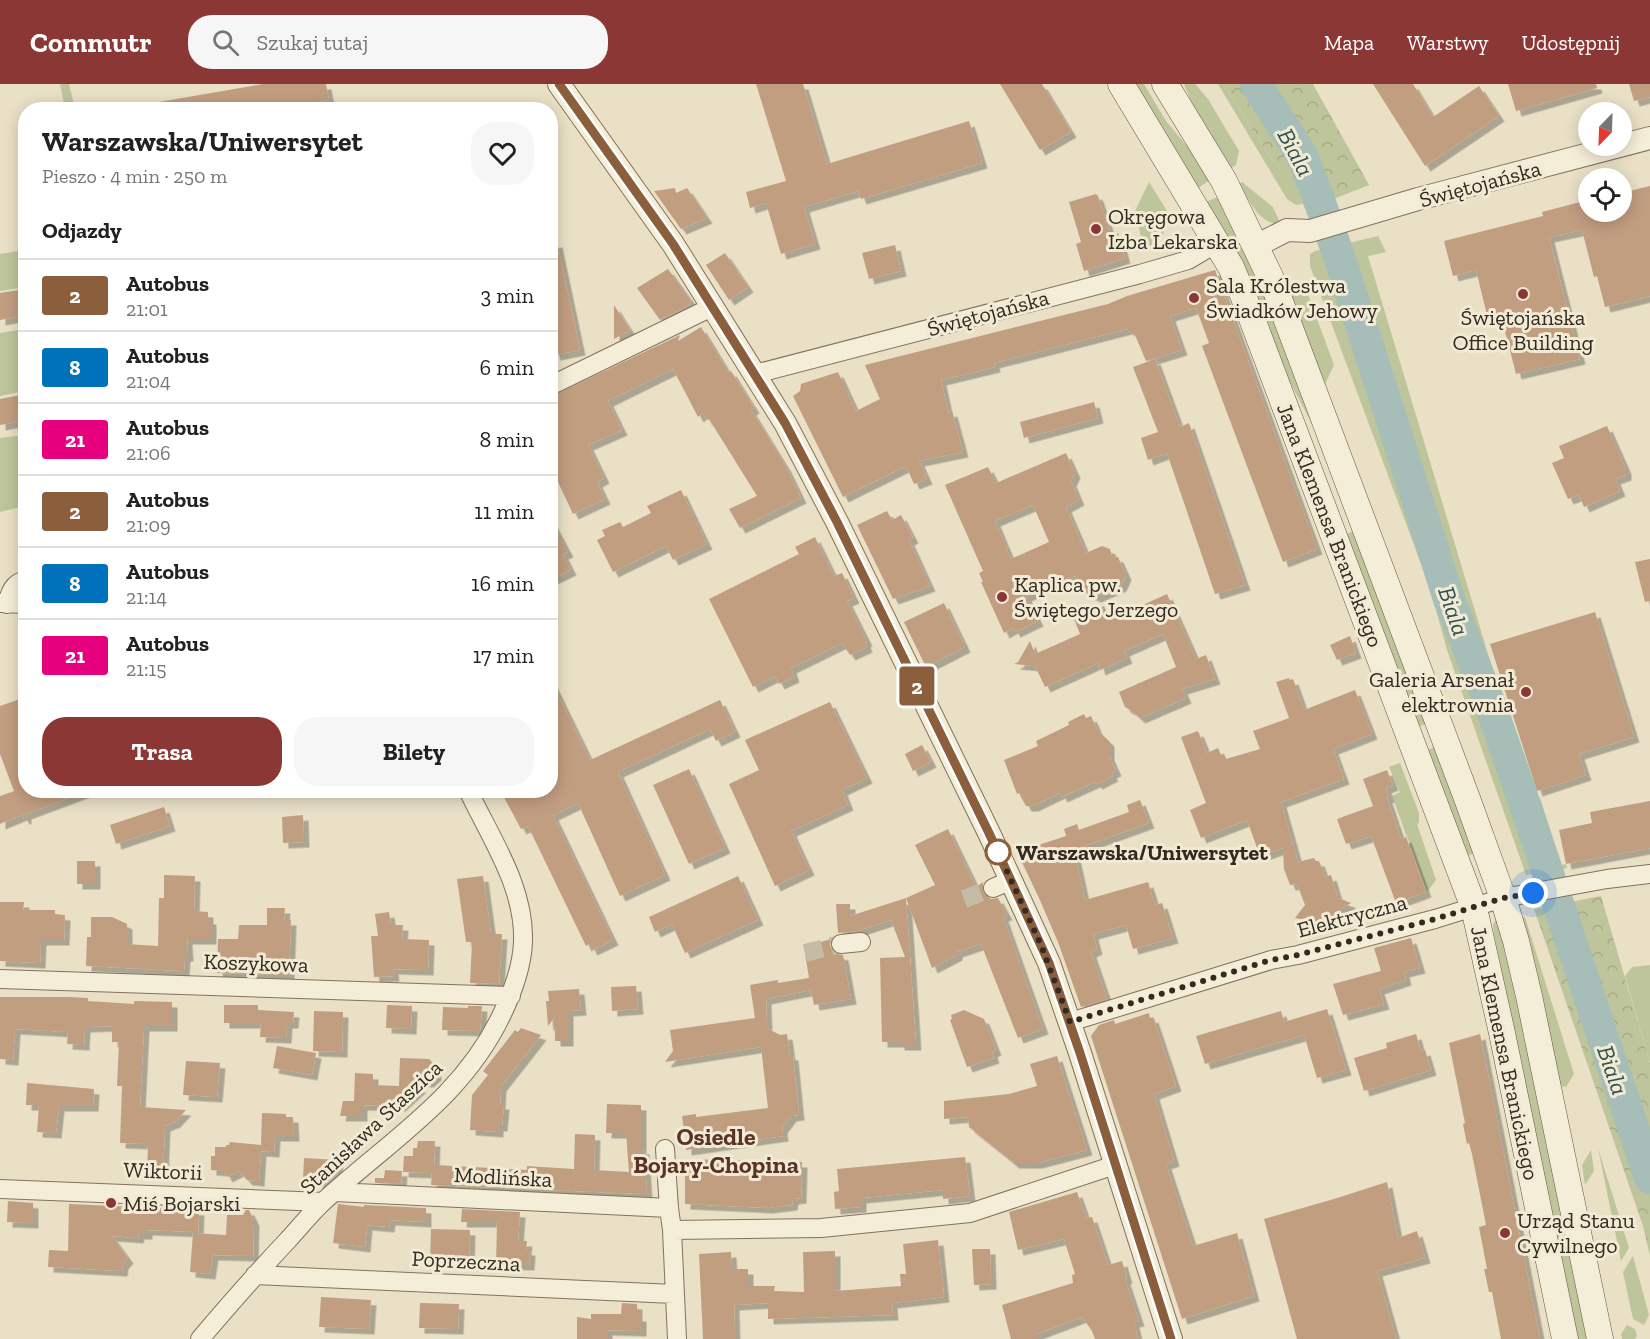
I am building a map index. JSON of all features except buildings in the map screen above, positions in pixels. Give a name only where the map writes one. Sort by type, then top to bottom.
[{"type":"main road","name":"Jana Klemensa Branickiego","points":[[1121,84],[1231,267],[1243,295],[1474,908],[1565,1339]]},
{"type":"main road","name":"Jana Klemensa Branickiego","points":[[1165,84],[1224,181],[1272,283],[1503,898],[1516,941],[1600,1339]]},
{"type":"main road","points":[[1327,518],[1334,522],[1347,521],[1355,512],[1357,505]]},
{"type":"street","points":[[559,84],[673,244],[714,306],[785,423],[837,522],[1002,884],[1049,963],[1171,1339]]},
{"type":"street","name":"Świętojańska","points":[[1256,246],[1292,243],[1310,231],[1430,196],[1650,138]]},
{"type":"street","name":"Świętojańska","points":[[755,374],[1140,274],[1188,260],[1217,243]]},
{"type":"street","points":[[558,382],[714,306]]},
{"type":"street","points":[[3,603],[18,583]]},
{"type":"street","points":[[3,603],[18,604]]},
{"type":"street","name":"Stanisława Staszica","points":[[200,1339],[255,1275],[329,1197],[433,1108],[475,1061],[492,1038],[510,996],[523,942],[520,911],[510,874],[472,798]]},
{"type":"street","name":"Elektryczna","points":[[1070,1022],[1271,960],[1298,955],[1474,908],[1503,898],[1650,874]]},
{"type":"street","points":[[841,944],[861,942]]},
{"type":"street","name":"Koszykowa","points":[[0,978],[510,996]]},
{"type":"street","points":[[665,1149],[672,1230],[677,1339]]},
{"type":"street","points":[[672,1230],[821,1228],[959,1215],[980,1211],[1115,1165]]},
{"type":"street","name":"Wiktorii","points":[[0,1189],[329,1197]]},
{"type":"street","name":"Modlińska","points":[[329,1197],[669,1208]]},
{"type":"street","name":"Poprzeczna","points":[[255,1275],[674,1294]]},
{"type":"green space","points":[[60,84],[69,84],[73,102],[64,102]]},
{"type":"green space","points":[[1134,84],[1144,84],[1166,121],[1201,163],[1210,180],[1198,188]]},
{"type":"green space","points":[[1184,84],[1195,84],[1208,99],[1239,151],[1236,165],[1231,168],[1196,113]]},
{"type":"green space","points":[[1218,84],[1223,84],[1272,159],[1294,178],[1318,206],[1305,209],[1303,204],[1296,205],[1287,199]]},
{"type":"green space","points":[[1223,84],[1313,84],[1369,185],[1321,204],[1272,159]]},
{"type":"green space","points":[[1149,182],[1169,214],[1162,236],[1156,244],[1144,250],[1135,211]]},
{"type":"green space","points":[[1242,182],[1273,207],[1281,225],[1273,224],[1261,216],[1239,184]]},
{"type":"green space","points":[[1220,196],[1261,283],[1250,286],[1206,202]]},
{"type":"green space","points":[[1378,236],[1386,252],[1368,256],[1532,800],[1540,798],[1561,865],[1566,864],[1567,868],[1526,875],[1447,650],[1430,588],[1310,266],[1310,254],[1315,251]]},
{"type":"green space","points":[[18,251],[18,288],[0,291],[0,254]]},
{"type":"green space","points":[[1296,281],[1306,289],[1334,365],[1325,384],[1286,285]]},
{"type":"green space","points":[[1265,293],[1344,507],[1313,426],[1287,376],[1255,297]]},
{"type":"green space","points":[[18,330],[18,392],[0,396],[0,333]]},
{"type":"green space","points":[[18,436],[18,508],[0,512],[0,438]]},
{"type":"green space","points":[[1355,530],[1428,723],[1417,727],[1345,535]]},
{"type":"green space","points":[[1434,747],[1477,853],[1465,856],[1428,750]]},
{"type":"green space","points":[[1400,763],[1419,813],[1417,824],[1436,880],[1427,892],[1392,796],[1400,792],[1389,767]]},
{"type":"green space","points":[[1601,896],[1650,1063],[1650,1256],[1643,1226],[1534,909]]},
{"type":"green space","points":[[1498,915],[1561,1182],[1590,1339],[1578,1339],[1494,934],[1493,925]]},
{"type":"green space","points":[[1522,917],[1525,917],[1574,1074],[1566,1087],[1560,1086]]},
{"type":"green space","points":[[1650,965],[1650,1063],[1625,976],[1632,967]]},
{"type":"green space","points":[[1598,1148],[1629,1248],[1621,1261]]},
{"type":"green space","points":[[1591,1150],[1594,1171],[1585,1185],[1582,1165]]},
{"type":"green space","points":[[1633,1256],[1649,1315],[1644,1325],[1633,1319],[1623,1272]]},
{"type":"green space","points":[[1627,1325],[1635,1329],[1637,1336],[1635,1339],[1622,1339],[1621,1334]]},
{"type":"waterway","name":"Biala","points":[[1256,84],[1301,154],[1316,191],[1449,599],[1492,710],[1523,799],[1650,1178]]},
{"type":"tunnel","points":[[964,899],[993,888]]},
{"type":"tunnel","points":[[805,953],[841,944]]},
{"type":"bus line","name":"2","points":[[559,84],[673,244],[714,306],[785,423],[837,522],[955,763],[1049,963],[1171,1339]]},
{"type":"place","name":"Okręgowa Izba Lekarska","points":[[1096,229]]},
{"type":"place","name":"Świętojańska Office Building","points":[[1523,294]]},
{"type":"place","name":"Sala Królestwa Świadków Jehowy","points":[[1194,298]]},
{"type":"place","name":"Kaplica pw. Świętego Jerzego","points":[[1002,597]]},
{"type":"place","name":"Galeria Arsenał elektrownia","points":[[1526,692]]},
{"type":"place","name":"Warszawska/Uniwersytet","points":[[998,852]]},
{"type":"place","name":"Miś Bojarski","points":[[111,1203]]},
{"type":"place","name":"Urząd Stanu Cywilnego","points":[[1505,1233]]},
{"type":"district","name":"Osiedle Bojary-Chopina","points":[[716,1150]]},
{"type":"route","points":[[998,852],[1034,927],[1070,1022],[1271,960],[1435,919],[1503,898],[1533,893]]}]
